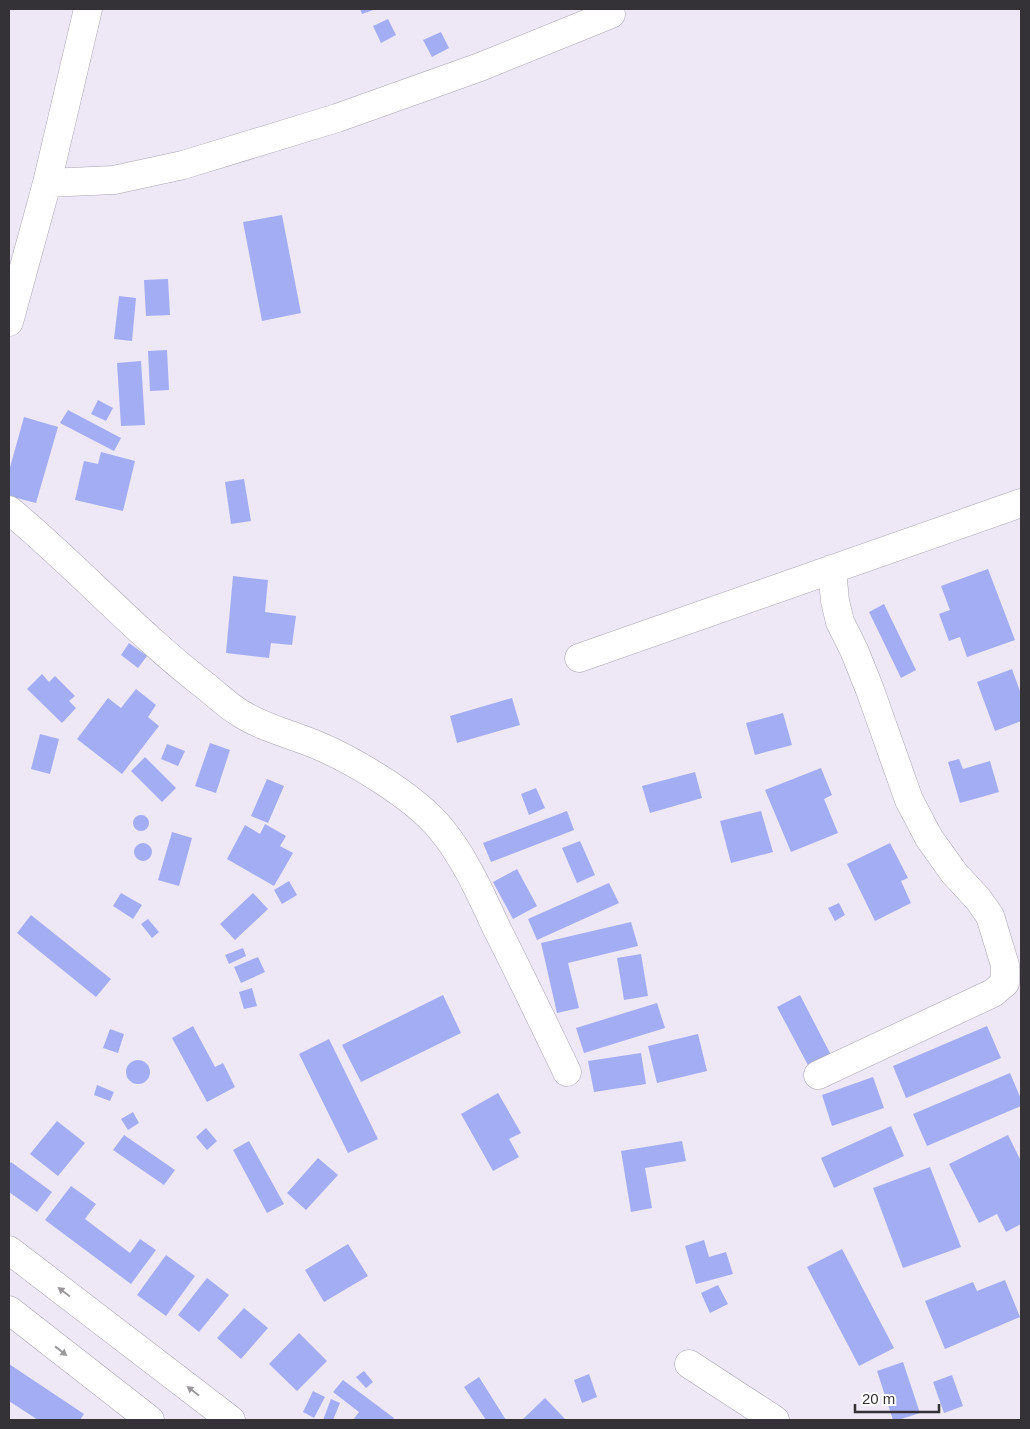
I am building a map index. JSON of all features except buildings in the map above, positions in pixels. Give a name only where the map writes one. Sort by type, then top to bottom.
[{"type":"street","points":[[9,322],[47,183],[88,9]]},
{"type":"street","points":[[47,183],[114,180],[183,164],[337,118],[480,66],[613,10]]},
{"type":"street","points":[[579,658],[1021,503]]},
{"type":"street","points":[[9,510],[38,534],[177,665],[240,714],[280,732],[305,740],[352,762],[416,805],[439,827],[462,860],[486,905],[568,1072]]},
{"type":"street","points":[[818,1075],[993,993],[1005,983],[1005,965],[990,916],[978,899],[954,873],[929,838],[910,800],[870,690],[854,650],[840,622],[835,601],[832,569]]},
{"type":"street","points":[[9,1250],[231,1420]]},
{"type":"street","points":[[9,1310],[150,1420]]},
{"type":"street","points":[[689,1364],[775,1420]]}]
